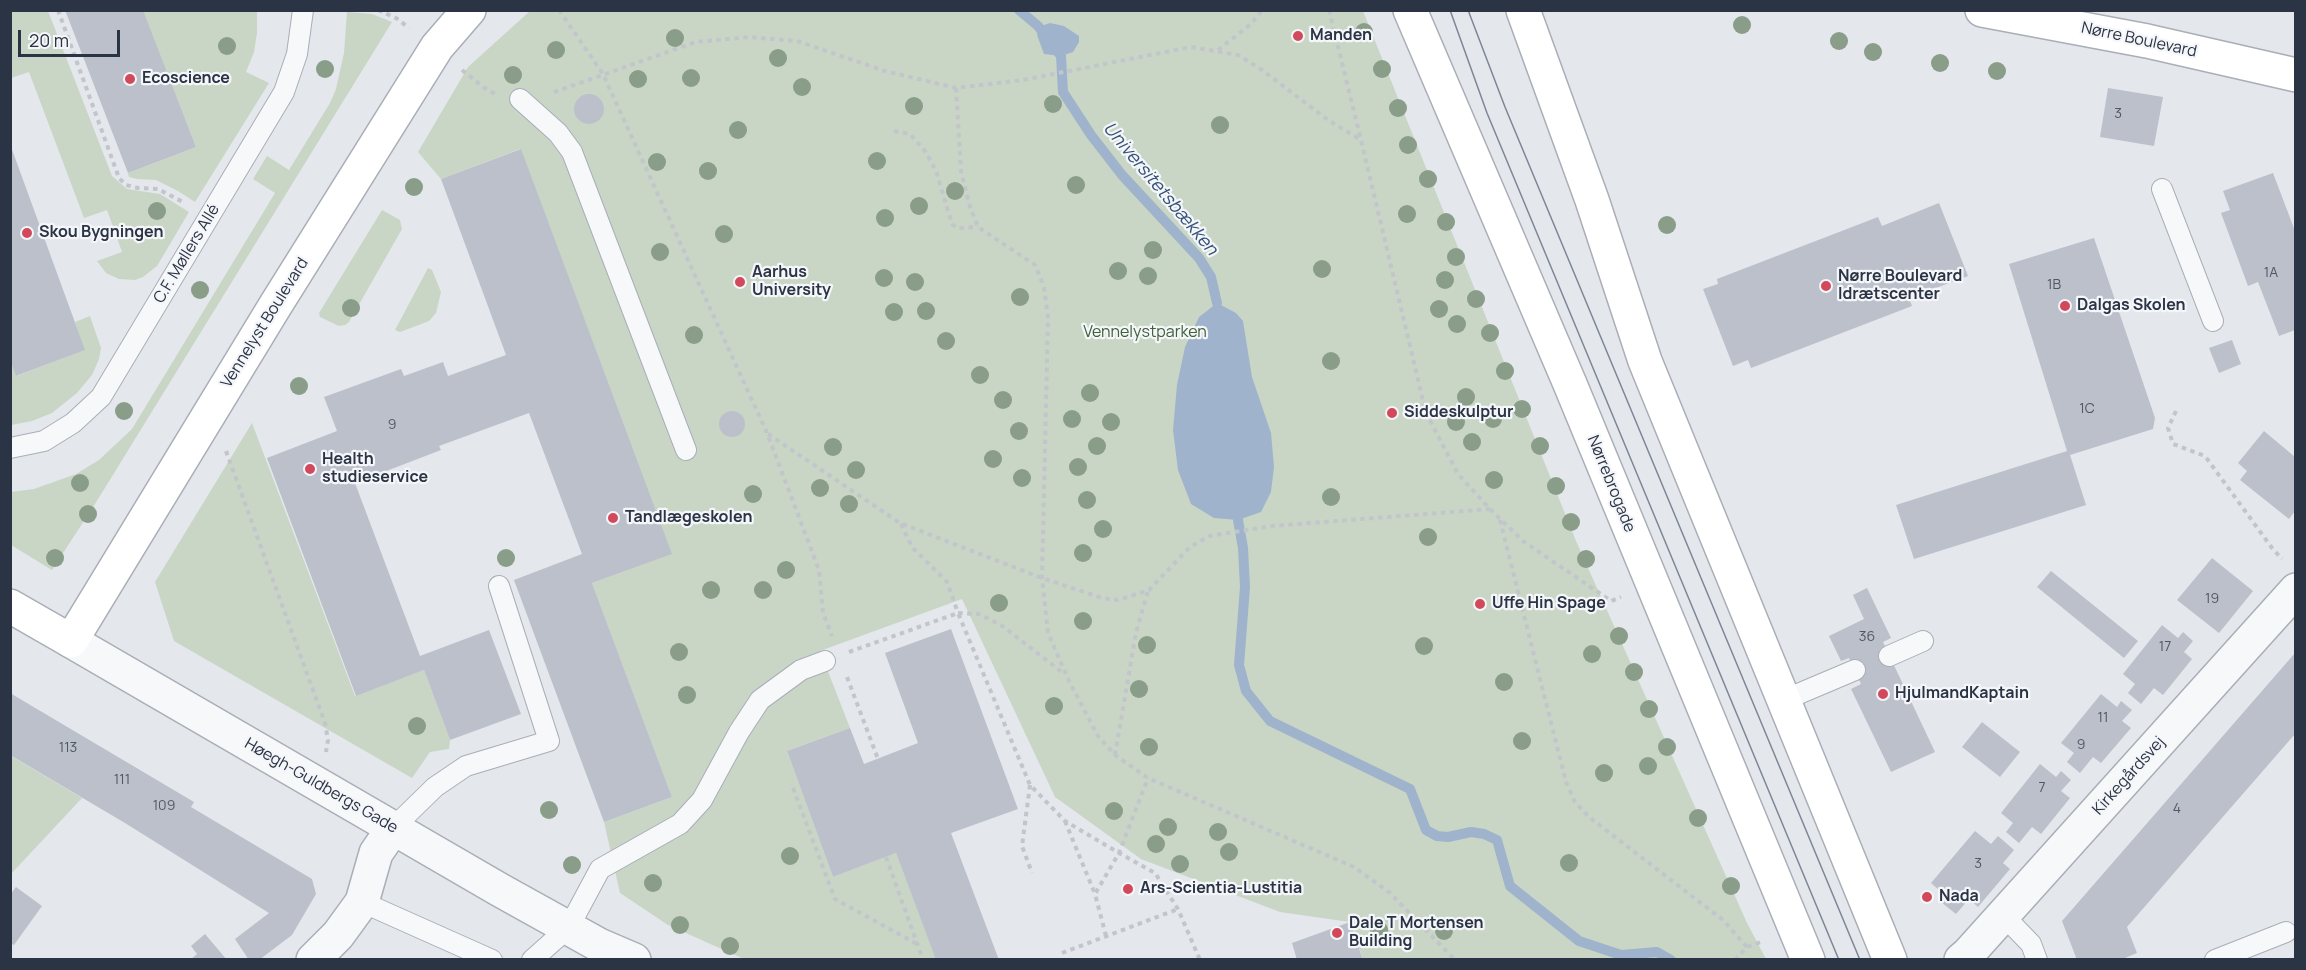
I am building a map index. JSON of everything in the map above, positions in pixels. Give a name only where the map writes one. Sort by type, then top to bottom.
[{"type":"main road","name":"Vennelyst Boulevard","points":[[71,641],[437,48],[469,10]]},
{"type":"main road","name":"Nørrebrogade","points":[[1410,10],[1570,384],[1808,960]]},
{"type":"main road","points":[[1523,10],[1592,201],[1645,362],[1890,960]]},
{"type":"main road","name":"Nørre Boulevard","points":[[1982,10],[2076,18],[2295,75]]},
{"type":"main road","name":"Høegh-Guldbergs Gade","points":[[10,606],[71,641]]},
{"type":"street","name":"Kirkegårdsvej","points":[[1960,960],[2003,915],[2291,577]]},
{"type":"street","name":"Høegh-Guldbergs Gade","points":[[71,641],[500,890],[599,945],[634,960]]},
{"type":"street","points":[[313,960],[338,935],[362,902],[376,853],[394,827]]},
{"type":"lane","name":"C.F. Møllers Allé","points":[[10,448],[44,441],[73,423],[101,397],[288,82],[297,54],[303,10]]},
{"type":"lane","points":[[520,99],[558,133],[572,152],[686,450]]},
{"type":"lane","points":[[2162,189],[2213,321]]},
{"type":"lane","points":[[394,827],[435,787],[466,766],[549,741],[499,586]]},
{"type":"lane","points":[[1889,656],[1923,641]]},
{"type":"lane","points":[[532,960],[569,927],[600,869],[680,824],[702,800],[739,732],[760,700],[801,670],[832,659]]},
{"type":"lane","points":[[1784,700],[1855,670]]},
{"type":"lane","points":[[362,902],[492,960]]},
{"type":"lane","points":[[2003,915],[2031,944],[2037,960]]},
{"type":"lane","points":[[2215,960],[2286,932]]},
{"type":"path","points":[[58,10],[119,178],[126,185],[158,189],[209,216]]},
{"type":"path","points":[[378,10],[396,18]]},
{"type":"path","points":[[559,10],[603,74],[767,433],[819,570],[823,613],[832,659],[878,759]]},
{"type":"path","points":[[1218,50],[1251,24],[1262,10]]},
{"type":"path","points":[[1329,10],[1426,413],[1458,474],[1499,519],[1523,541],[1611,601],[1652,585]]},
{"type":"path","points":[[603,74],[696,42],[749,37],[797,41],[885,71],[956,88],[1023,80],[1191,47],[1218,50],[1238,56],[1254,65],[1328,120],[1361,140]]},
{"type":"path","points":[[956,88],[962,171],[978,227]]},
{"type":"path","points":[[894,131],[910,134],[925,151],[936,171],[952,224],[957,228],[978,227],[1035,265],[1044,287],[1048,318],[1042,578],[1048,633],[1066,675],[1098,736],[1115,755],[1148,778],[1354,867],[1390,893],[1455,960]]},
{"type":"path","points":[[211,411],[325,723],[328,748],[312,781]]},
{"type":"path","points":[[2176,411],[2168,428],[2173,444],[2205,456],[2291,577]]},
{"type":"path","points":[[767,433],[900,523],[1042,578],[1102,598],[1118,600],[1149,590]]},
{"type":"path","points":[[1115,755],[1136,633],[1149,590],[1190,548],[1209,536],[1272,526],[1490,509]]},
{"type":"path","points":[[1499,519],[1566,782],[1575,802],[1589,817],[1723,920],[1747,947]]},
{"type":"path","points":[[900,523],[912,548],[946,582],[1030,785],[1065,820],[1119,854],[1155,873],[1178,909],[1200,960]]},
{"type":"path","points":[[832,659],[958,613],[979,614],[1001,625],[1066,675]]},
{"type":"path","points":[[1095,894],[1119,854],[1148,778]]},
{"type":"path","points":[[1030,785],[1022,846],[1032,873]]},
{"type":"path","points":[[793,788],[835,899],[917,944]]},
{"type":"path","points":[[1065,820],[1095,894],[1106,936]]},
{"type":"path","points":[[886,857],[923,960]]},
{"type":"path","points":[[1062,953],[1178,909]]},
{"type":"green space","points":[[11,10],[48,11],[112,176],[127,189],[160,194],[189,212],[157,266],[143,277],[135,280],[119,279],[106,273],[97,261],[122,252],[107,210],[84,218],[29,72],[11,78]]},
{"type":"green space","points":[[143,11],[257,11],[254,52],[246,72],[269,83],[195,202],[156,180],[129,177],[128,173],[196,147]]},
{"type":"green space","name":"Vennelystparken","points":[[530,11],[1363,11],[1576,541],[1747,923],[1766,959],[1363,959],[1350,922],[1280,912],[1141,859],[1055,797],[962,599],[820,651],[850,728],[787,751],[833,877],[896,853],[936,959],[744,959],[668,925],[620,893],[604,822],[672,797],[592,583],[671,554],[520,149],[441,179],[418,152],[468,67]]},
{"type":"green space","points":[[347,12],[372,14],[392,22],[52,570],[11,545],[11,492],[34,489],[76,474],[99,460],[132,429],[275,193],[253,179],[267,156],[289,170],[330,103],[336,89],[344,53]]},
{"type":"green space","points":[[382,210],[400,220],[402,229],[349,322],[339,326],[320,317],[319,313]]},
{"type":"green space","points":[[428,268],[432,270],[441,292],[436,313],[429,321],[400,332],[395,330]]},
{"type":"green space","points":[[90,316],[101,348],[92,375],[77,393],[52,413],[32,421],[11,425],[11,364],[17,376],[84,350],[75,322]]},
{"type":"green space","points":[[252,423],[355,696],[424,670],[450,740],[449,749],[430,752],[412,778],[174,641],[155,582]]},
{"type":"green space","points":[[11,756],[82,798],[11,874]]},
{"type":"water","points":[[1050,23],[1064,26],[1079,36],[1079,42],[1073,52],[1061,56],[1044,54],[1037,35],[1041,26]]},
{"type":"water","points":[[1217,303],[1236,313],[1243,321],[1252,377],[1271,433],[1274,467],[1271,492],[1261,512],[1238,520],[1214,518],[1191,504],[1178,470],[1173,430],[1177,385],[1185,347],[1199,317]]},
{"type":"building","name":"Ecoscience","points":[[65,10],[143,10],[196,147],[128,173]]},
{"type":"building","points":[[2108,88],[2163,97],[2154,146],[2100,137]]},
{"type":"building","points":[[589,94],[599,99],[604,109],[599,119],[589,124],[579,119],[574,109],[579,99]]},
{"type":"building","name":"Skou Bygningen","points":[[10,144],[85,350],[16,376],[10,360]]},
{"type":"building","name":"Tandlægeskolen","points":[[521,149],[672,554],[592,583],[672,797],[604,822],[514,580],[582,554],[529,413],[439,446],[441,450],[355,483],[420,656],[489,630],[521,714],[450,740],[424,670],[356,696],[267,458],[337,431],[324,397],[401,369],[404,376],[443,362],[448,376],[506,355],[441,179]]},
{"type":"building","points":[[2273,173],[2295,231],[2295,330],[2279,336],[2258,282],[2248,286],[2221,213],[2230,210],[2223,191]]},
{"type":"building","name":"Nørre Boulevard Idrætscenter","points":[[1939,203],[1968,276],[1909,298],[1912,306],[1751,368],[1748,360],[1733,366],[1703,289],[1718,284],[1717,279],[1878,217],[1882,226]]},
{"type":"building","points":[[2094,238],[2155,418],[2153,429],[2070,455],[2086,505],[1914,559],[1896,505],[2067,451],[2009,264]]},
{"type":"building","points":[[2232,340],[2241,364],[2219,373],[2209,348]]},
{"type":"building","points":[[732,411],[741,415],[745,424],[741,433],[732,437],[723,433],[719,424],[723,415]]},
{"type":"building","points":[[2264,431],[2295,457],[2295,511],[2289,519],[2240,480],[2247,471],[2238,463]]},
{"type":"building","points":[[2212,558],[2253,591],[2219,633],[2177,600]]},
{"type":"building","points":[[2051,571],[2138,641],[2124,658],[2037,587]]},
{"type":"building","points":[[1867,588],[1891,638],[1883,642],[1935,752],[1891,772],[1851,689],[1861,684],[1849,658],[1841,661],[1829,636],[1864,619],[1853,595]]},
{"type":"building","points":[[2162,625],[2178,638],[2183,632],[2193,641],[2184,652],[2192,659],[2163,695],[2154,688],[2141,704],[2128,693],[2135,684],[2123,674]]},
{"type":"building","points":[[951,629],[1018,809],[951,833],[999,960],[936,960],[896,853],[833,877],[787,751],[850,728],[864,764],[918,743],[885,653]]},
{"type":"building","points":[[2295,653],[2295,734],[2127,927],[2137,953],[2120,960],[2077,960],[2062,921]]},
{"type":"building","points":[[10,693],[194,802],[191,807],[312,879],[316,894],[292,935],[259,960],[249,960],[235,939],[269,913],[125,823],[10,755]]},
{"type":"building","points":[[2101,694],[2117,707],[2121,701],[2132,710],[2122,721],[2131,728],[2101,763],[2093,757],[2080,773],[2067,762],[2074,753],[2061,743]]},
{"type":"building","points":[[1982,722],[2020,752],[2000,777],[1962,747]]},
{"type":"building","points":[[2040,764],[2056,777],[2061,771],[2071,780],[2061,791],[2070,798],[2041,834],[2032,827],[2019,843],[2006,832],[2013,823],[2001,813]]},
{"type":"building","points":[[1975,831],[1991,844],[1998,836],[2014,850],[2003,863],[2010,869],[1978,907],[1969,899],[1956,914],[1941,902],[1946,896],[1931,883]]},
{"type":"building","points":[[16,887],[42,906],[14,945],[10,943],[10,895]]},
{"type":"building","name":"Dale T Mortensen Building","points":[[1350,922],[1363,960],[1297,960],[1292,943]]},
{"type":"building","points":[[205,934],[227,960],[190,960],[197,954],[191,946]]},
{"type":"waterway","name":"Universitetsbækken","points":[[1019,10],[1038,26],[1061,56],[1063,92],[1091,135],[1122,175],[1199,258],[1211,277],[1217,303]]},
{"type":"waterway","name":"Universitetsbækken","points":[[1238,520],[1243,548],[1245,587],[1239,665],[1246,691],[1270,721],[1410,789],[1426,830],[1437,836],[1448,837],[1471,832],[1484,834],[1497,840],[1510,886],[1579,941],[1621,955],[1657,952],[1671,960]]},
{"type":"tram line","points":[[1450,10],[1487,113],[1839,960]]},
{"type":"tram line","points":[[1468,10],[1505,107],[1860,960]]},
{"type":"place","name":"Manden","points":[[1298,36]]},
{"type":"place","name":"Ecoscience","points":[[130,79]]},
{"type":"place","name":"Skou Bygningen","points":[[27,233]]},
{"type":"place","name":"Aarhus University","points":[[740,282]]},
{"type":"place","name":"Nørre Boulevard Idrætscenter","points":[[1826,286]]},
{"type":"place","name":"Dalgas Skolen","points":[[2065,306]]},
{"type":"place","name":"Siddeskulptur","points":[[1392,413]]},
{"type":"place","name":"Health studieservice","points":[[310,469]]},
{"type":"place","name":"Tandlægeskolen","points":[[613,518]]},
{"type":"place","name":"Uffe Hin Spage","points":[[1480,604]]},
{"type":"place","name":"HjulmandKaptain","points":[[1883,694]]},
{"type":"place","name":"Ars-Scientia-Lustitia","points":[[1128,889]]},
{"type":"place","name":"Nada","points":[[1927,897]]},
{"type":"place","name":"Dale T Mortensen Building","points":[[1337,933]]}]
